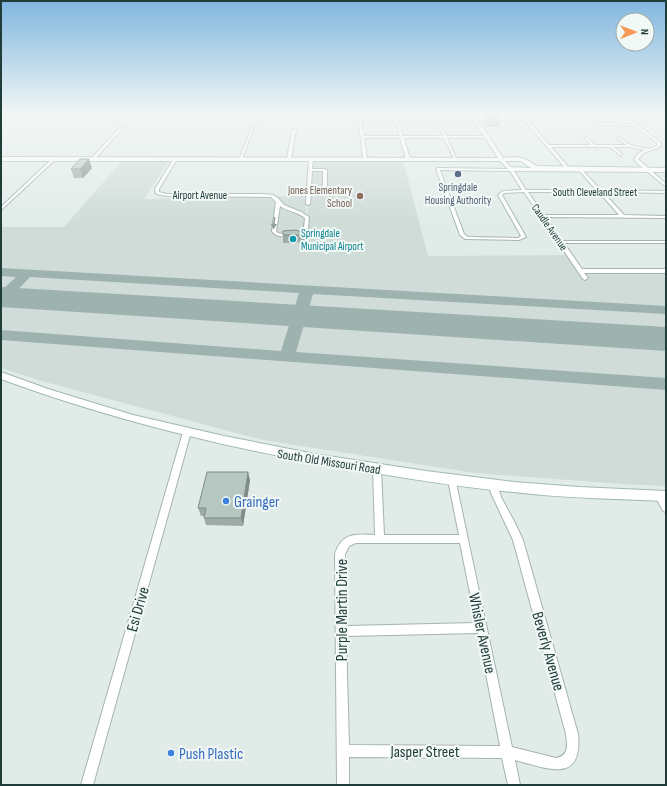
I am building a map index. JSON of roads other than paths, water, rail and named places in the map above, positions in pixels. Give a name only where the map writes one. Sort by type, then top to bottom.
[{"type":"street","points":[[93,159],[101,151]]},
{"type":"street","points":[[240,159],[243,151]]},
{"type":"street","points":[[289,159],[290,151]]},
{"type":"street","points":[[364,151],[365,159]]},
{"type":"street","points":[[406,151],[408,159]]},
{"type":"street","points":[[452,151],[456,159]]},
{"type":"street","points":[[498,151],[511,171],[531,168],[666,170]]},
{"type":"street","points":[[552,151],[568,169]]},
{"type":"street","points":[[616,151],[621,155]]},
{"type":"street","points":[[648,151],[640,153],[636,159],[666,186]]},
{"type":"street","points":[[2,160],[503,158],[525,160],[531,168]]},
{"type":"street","points":[[1,209],[54,159]]},
{"type":"street","name":"Airport Avenue","points":[[175,159],[156,191],[159,194],[266,195],[275,197],[283,206],[304,214],[307,218],[305,231],[299,234],[288,235],[277,234],[274,231],[278,202]]},
{"type":"street","points":[[308,204],[311,159]]},
{"type":"street","name":"South Cleveland Street","points":[[511,171],[495,169],[442,168],[437,170],[463,236],[470,238],[523,238],[524,236],[500,193],[503,192],[666,192]]},
{"type":"street","points":[[580,169],[623,217]]},
{"type":"street","points":[[309,187],[320,189],[325,186],[325,170],[310,170]]},
{"type":"street","name":"Caudle Avenue","points":[[511,171],[585,278]]},
{"type":"street","points":[[542,216],[666,217]]},
{"type":"street","points":[[561,242],[666,242]]},
{"type":"street","points":[[580,271],[666,271]]},
{"type":"street","name":"South Old Missouri Road","points":[[1,375],[48,394],[86,405],[187,432],[260,449],[377,469],[493,485],[569,492],[663,496]]},
{"type":"street","name":"Esi Drive","points":[[87,785],[187,432]]},
{"type":"street","points":[[377,469],[380,539],[464,539]]},
{"type":"street","name":"Whisler Avenue","points":[[452,480],[514,785]]},
{"type":"street","name":"Beverly Avenue","points":[[493,485],[498,502],[515,528],[572,734],[573,746],[570,756],[565,762],[556,764],[508,752]]},
{"type":"street","points":[[663,496],[666,508]]},
{"type":"street","name":"Purple Martin Drive","points":[[343,785],[340,554],[343,545],[351,539],[380,539]]},
{"type":"street","points":[[341,631],[482,628]]},
{"type":"street","name":"Jasper Street","points":[[342,751],[508,752]]},
{"type":"place","name":"Springdale Housing Authority","points":[[458,174]]},
{"type":"place","name":"Jones Elementary School","points":[[360,196]]},
{"type":"place","name":"Springdale Municipal Airport","points":[[293,239]]},
{"type":"place","name":"Grainger","points":[[226,501]]},
{"type":"place","name":"Push Plastic","points":[[171,753]]}]
